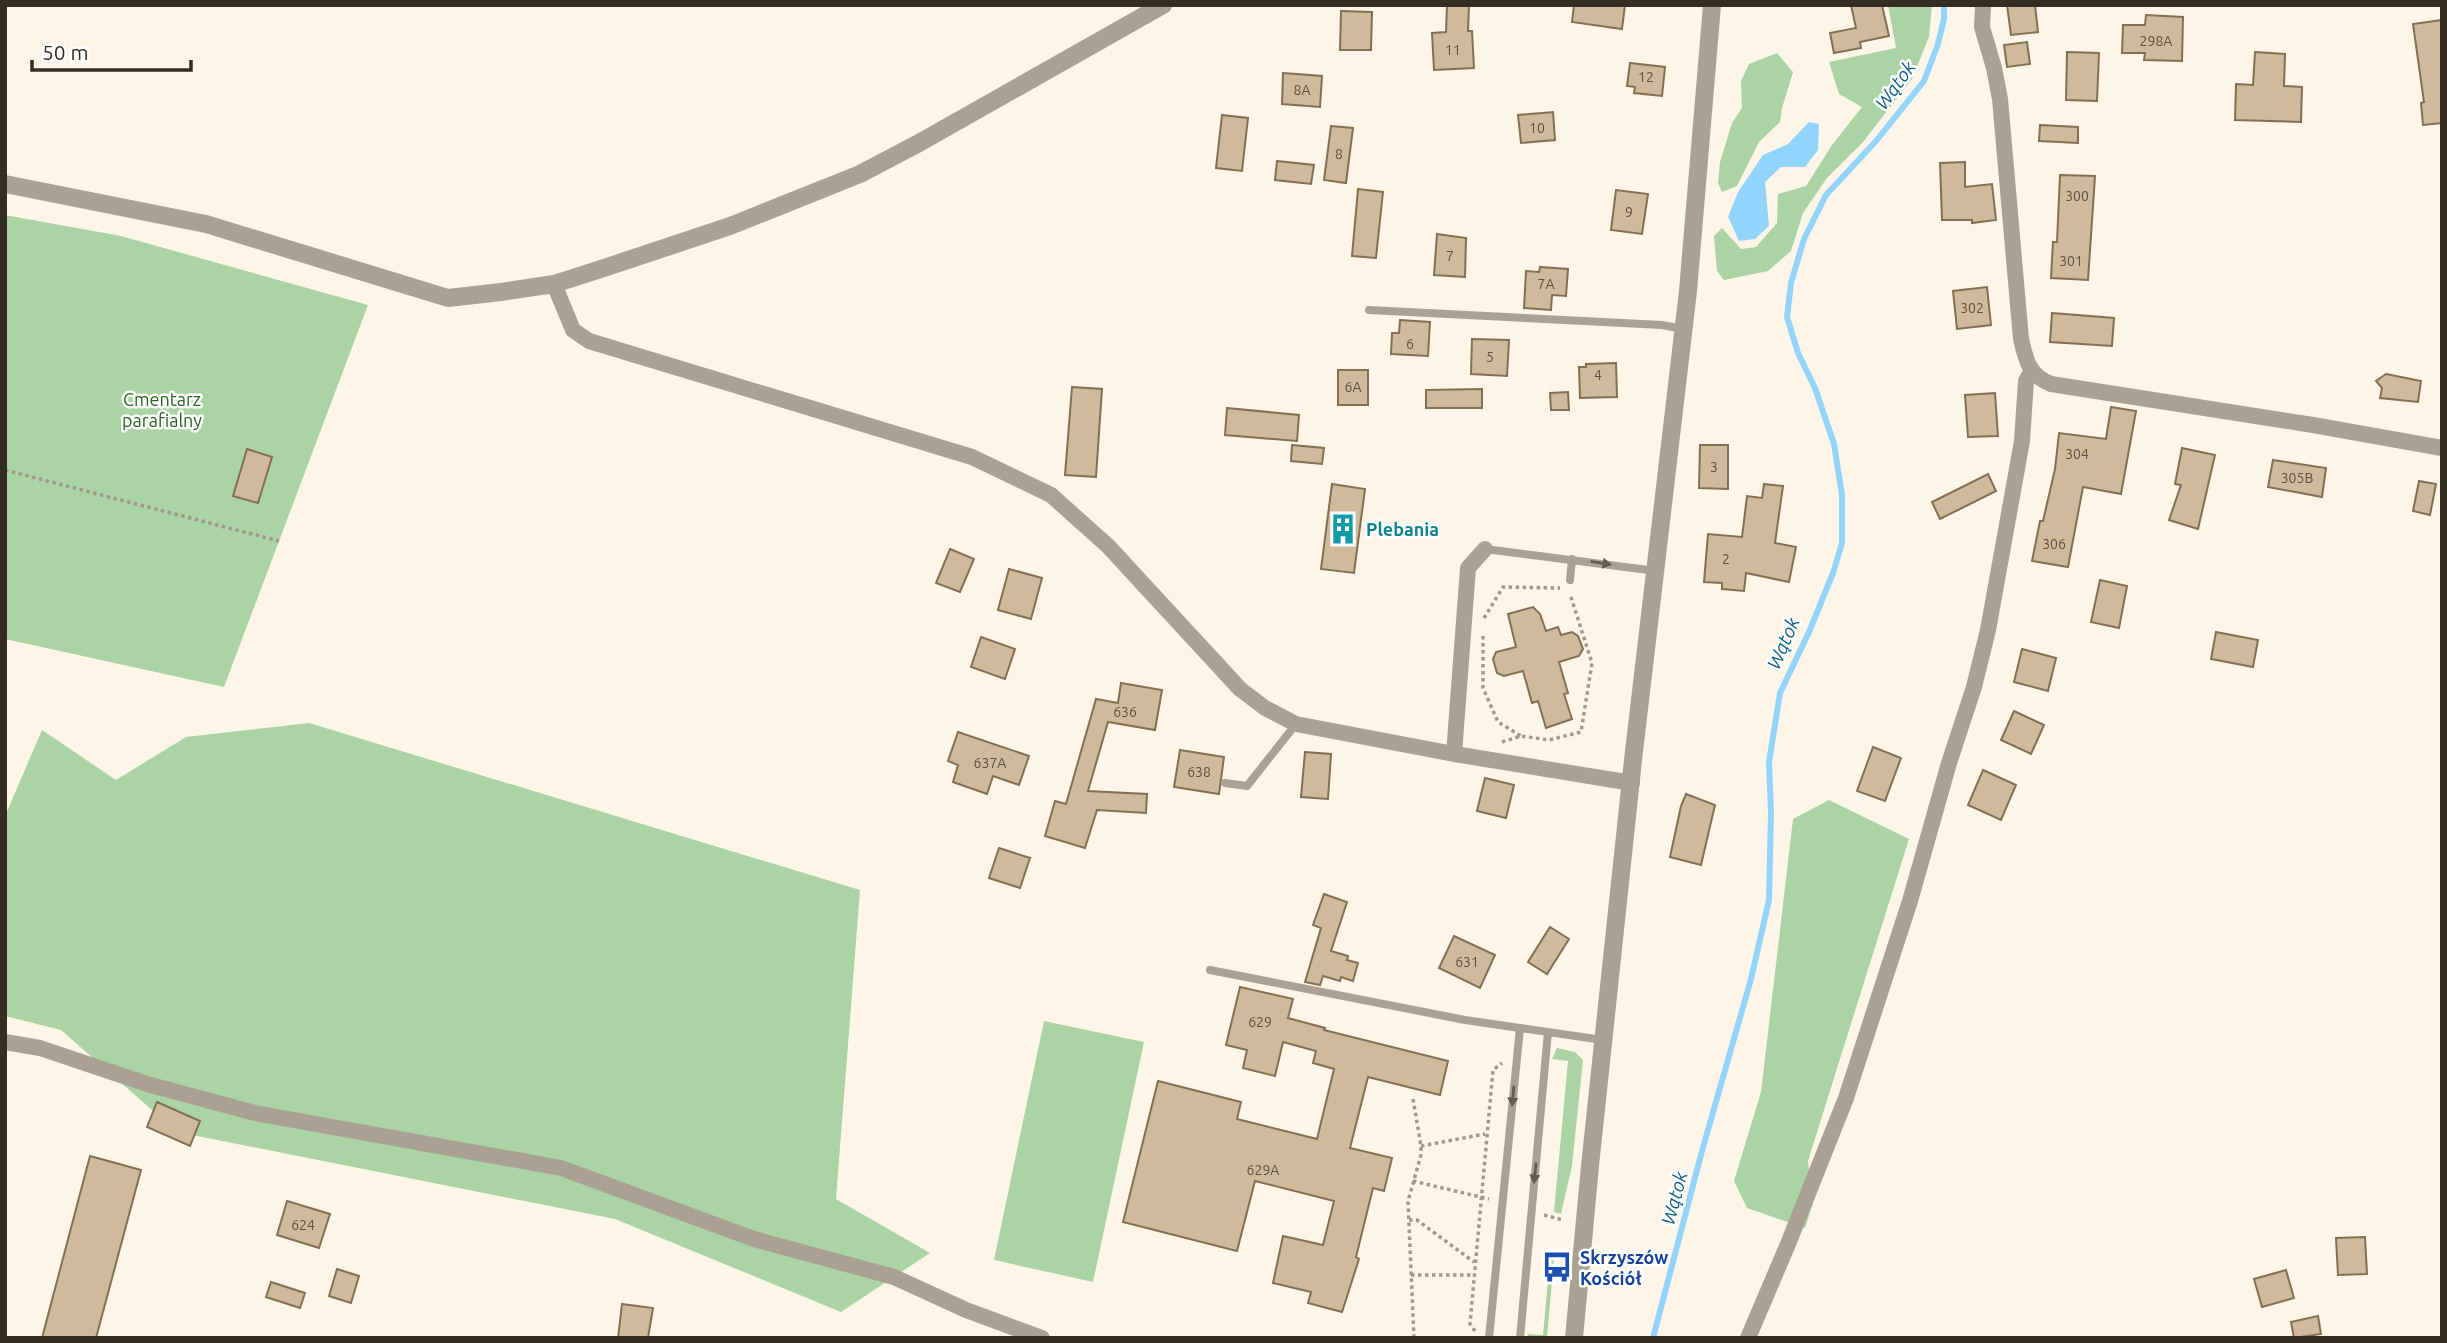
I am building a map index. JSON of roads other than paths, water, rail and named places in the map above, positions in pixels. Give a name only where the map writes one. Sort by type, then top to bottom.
[{"type":"street","points":[[5,184],[206,224],[448,298],[554,284],[730,226],[860,174],[1163,5]]},
{"type":"street","points":[[1574,1338],[1604,1040],[1683,329],[1712,5]]},
{"type":"street","points":[[1983,5],[1982,27],[2000,99],[2021,339],[2031,372],[2051,384],[2313,425],[2442,449]]},
{"type":"street","points":[[554,284],[573,330],[589,341],[972,457],[1051,495],[1108,546],[1240,689],[1265,708],[1296,724],[1454,754],[1632,783]]},
{"type":"street","points":[[1748,1338],[1846,1098],[1910,901],[1949,763],[1974,687],[1996,589],[2022,441],[2026,381],[2031,372]]},
{"type":"street","points":[[1454,754],[1468,568],[1485,549]]},
{"type":"street","points":[[5,1042],[40,1048],[147,1084],[255,1113],[561,1168],[754,1239],[894,1277],[966,1310],[1042,1338]]},
{"type":"lane","points":[[1369,310],[1662,325],[1683,329]]},
{"type":"lane","points":[[1485,549],[1657,572]]},
{"type":"lane","points":[[1570,580],[1572,559]]},
{"type":"lane","points":[[1225,783],[1247,786],[1296,724]]},
{"type":"lane","points":[[1210,970],[1465,1020],[1604,1040]]},
{"type":"lane","points":[[1489,1338],[1520,1028]]},
{"type":"lane","points":[[1520,1338],[1548,1032]]},
{"type":"water","points":[[1809,122],[1819,124],[1818,150],[1805,167],[1781,167],[1765,182],[1769,226],[1755,239],[1739,241],[1728,217],[1738,192],[1763,155],[1788,144]]},
{"type":"waterway","name":"Wątok","points":[[1653,1338],[1751,979],[1769,900],[1769,762],[1780,693],[1809,632],[1842,543],[1842,495],[1834,444],[1815,388],[1798,353],[1787,317],[1791,283],[1804,239],[1826,195],[1876,141],[1924,81],[1938,44],[1944,19],[1944,5]]},
{"type":"place","name":"Plebania","points":[[1343,529]]},
{"type":"place","name":"Skrzyszów Kościół","points":[[1557,1267]]},
{"type":"park label","name":"Cmentarz parafialny","points":[[162,409]]}]
